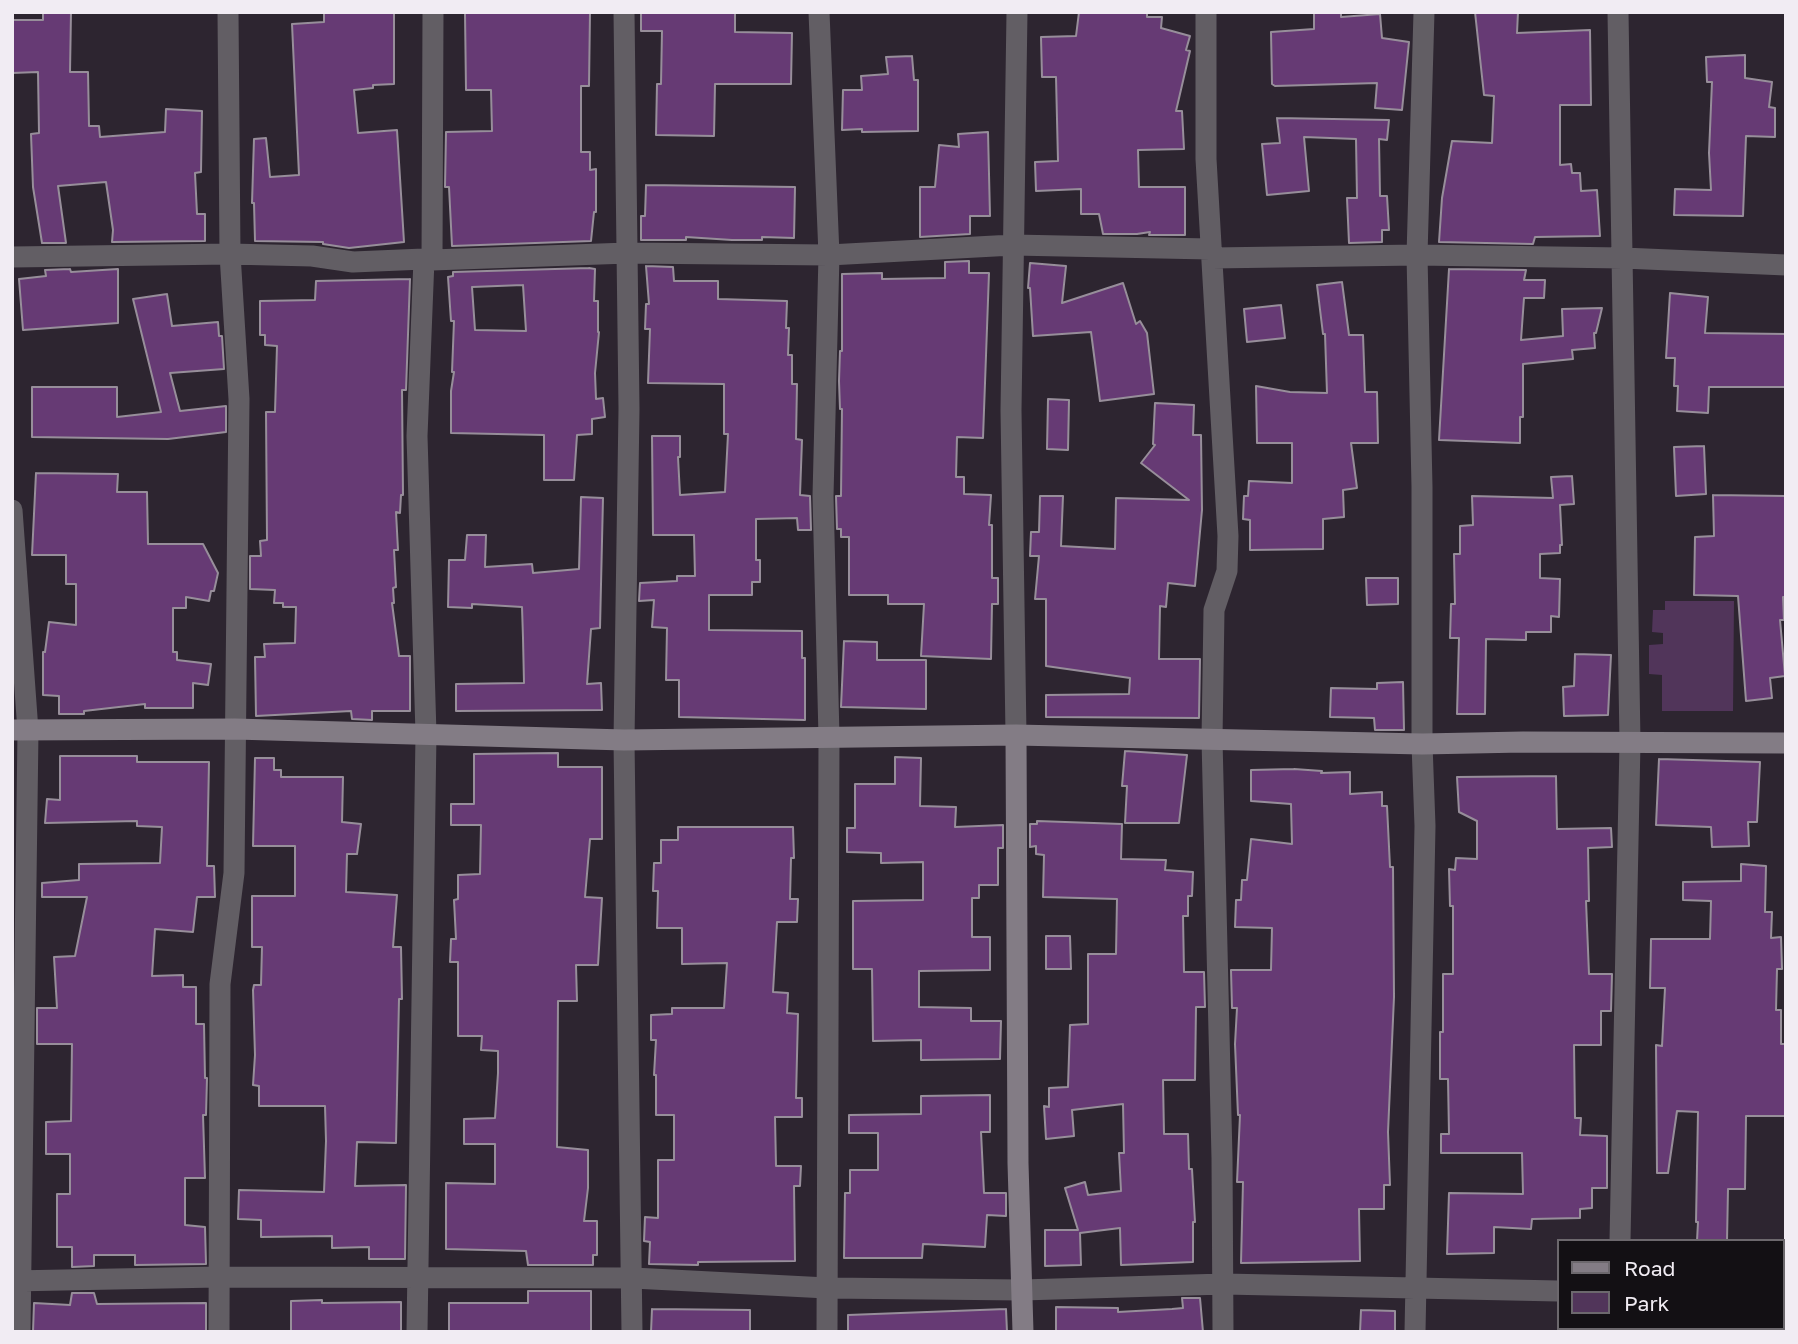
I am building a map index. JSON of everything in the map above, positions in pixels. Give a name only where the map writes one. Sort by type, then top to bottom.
[{"type":"street","points":[[219,1332],[220,984],[234,873],[239,399],[230,254],[228,12]]},
{"type":"street","points":[[417,1332],[426,734],[417,436],[428,259],[433,12]]},
{"type":"street","points":[[624,12],[629,409],[624,740],[632,1332]]},
{"type":"street","points":[[819,12],[829,255],[823,496],[829,737],[827,1332]]},
{"type":"street","points":[[1017,12],[1011,410],[1018,1163],[1023,1332]]},
{"type":"street","points":[[1206,12],[1206,159],[1228,536],[1227,570],[1214,610],[1212,739],[1223,1332]]},
{"type":"street","points":[[1415,1332],[1425,827],[1422,744],[1422,487],[1416,255],[1424,12]]},
{"type":"street","points":[[1618,12],[1630,742],[1620,1239]]},
{"type":"street","points":[[12,257],[230,254],[312,256],[353,262],[628,253],[829,255],[1013,245],[1211,253],[1623,258],[1786,265]]},
{"type":"street","points":[[12,510],[20,730],[16,1281],[20,1332]]},
{"type":"street","points":[[20,730],[235,729],[624,740],[1016,735],[1422,744],[1786,743]]},
{"type":"street","points":[[16,1281],[218,1277],[632,1278],[827,1288],[1022,1290],[1224,1284],[1556,1291]]},
{"type":"green space","points":[[1665,601],[1734,601],[1733,711],[1662,711],[1662,675],[1649,674],[1649,645],[1663,644],[1663,633],[1652,632],[1653,610],[1665,610]]},
{"type":"building","points":[[43,12],[71,12],[70,72],[88,72],[89,126],[99,126],[100,137],[165,132],[166,109],[202,111],[201,172],[195,173],[197,214],[205,214],[205,241],[112,242],[113,230],[106,182],[58,186],[66,243],[42,243],[33,187],[31,134],[39,133],[38,72],[12,73],[12,20],[43,20]]},
{"type":"building","points":[[324,12],[394,12],[394,84],[373,85],[373,88],[354,90],[358,133],[397,130],[404,242],[349,248],[323,242],[255,241],[252,203],[254,139],[266,138],[270,177],[299,175],[292,24],[324,22]]},
{"type":"building","points":[[590,12],[589,86],[581,86],[581,152],[590,152],[590,170],[596,169],[596,212],[591,241],[452,246],[449,187],[445,187],[446,132],[492,131],[491,90],[466,90],[465,13]]},
{"type":"building","points":[[641,12],[735,12],[735,32],[792,33],[791,84],[715,84],[714,136],[656,135],[662,31],[641,31]]},
{"type":"building","points":[[1079,12],[1147,12],[1147,17],[1162,17],[1161,28],[1190,36],[1186,50],[1190,51],[1176,111],[1182,111],[1184,149],[1138,150],[1139,187],[1185,187],[1185,235],[1149,235],[1150,232],[1103,234],[1099,214],[1081,214],[1081,189],[1036,191],[1035,162],[1058,161],[1056,77],[1042,77],[1041,37],[1076,36]]},
{"type":"building","points":[[1314,12],[1341,12],[1341,17],[1380,14],[1382,38],[1409,42],[1402,110],[1375,108],[1377,83],[1272,84],[1271,32],[1314,29]]},
{"type":"building","points":[[1475,12],[1518,12],[1517,33],[1590,30],[1591,105],[1560,105],[1560,165],[1571,164],[1572,173],[1580,173],[1581,191],[1597,190],[1600,236],[1535,237],[1533,244],[1439,242],[1442,198],[1452,141],[1492,143],[1494,96],[1484,95]]},
{"type":"building","points":[[1745,55],[1745,78],[1772,82],[1769,107],[1775,108],[1775,137],[1746,136],[1743,216],[1674,215],[1675,189],[1711,190],[1709,153],[1712,82],[1707,82],[1706,57]]},
{"type":"building","points":[[912,56],[914,80],[918,80],[918,131],[842,130],[843,90],[862,90],[861,76],[888,74],[886,57]]},
{"type":"building","points":[[1277,118],[1389,120],[1387,140],[1379,139],[1380,196],[1387,196],[1389,230],[1382,230],[1382,242],[1349,243],[1347,198],[1357,198],[1356,139],[1304,137],[1309,191],[1267,195],[1262,144],[1280,143]]},
{"type":"building","points":[[988,132],[990,216],[970,216],[970,234],[920,237],[920,187],[935,187],[939,145],[959,147],[958,134]]},
{"type":"building","points":[[646,185],[795,187],[794,238],[732,240],[686,237],[686,240],[641,240],[641,216],[645,216]]},
{"type":"building","points":[[969,261],[969,273],[989,273],[983,438],[957,437],[956,477],[964,477],[964,494],[991,495],[989,525],[992,525],[992,578],[998,578],[998,604],[992,604],[991,659],[921,656],[924,604],[888,604],[888,595],[849,595],[849,537],[841,537],[841,529],[837,529],[836,496],[841,496],[842,409],[839,381],[842,351],[842,274],[882,273],[882,279],[945,278],[945,262]]},
{"type":"building","points":[[1030,263],[1066,266],[1062,303],[1123,283],[1136,324],[1140,321],[1147,333],[1154,394],[1100,401],[1091,332],[1033,336],[1028,288]]},
{"type":"building","points":[[646,266],[673,267],[674,281],[718,281],[718,299],[787,301],[788,355],[792,355],[792,384],[797,384],[796,439],[802,440],[800,495],[810,496],[811,530],[798,530],[797,518],[756,519],[756,560],[760,560],[760,582],[752,582],[752,595],[709,595],[709,630],[802,631],[805,720],[679,717],[679,680],[666,680],[667,628],[652,627],[654,600],[639,601],[640,583],[677,581],[677,576],[695,576],[694,535],[653,535],[652,436],[680,436],[680,495],[725,492],[728,434],[724,434],[724,384],[648,383],[650,329],[645,329],[646,304],[649,304]]},
{"type":"building","points":[[70,269],[71,272],[118,269],[118,323],[23,330],[19,279],[46,276],[45,270]]},
{"type":"building","points":[[595,269],[594,301],[598,301],[599,332],[595,373],[596,399],[603,398],[605,417],[592,419],[592,434],[577,435],[574,480],[544,480],[544,435],[451,433],[454,321],[451,321],[448,277],[453,276],[453,272]],"holes":[[[523,285],[526,331],[475,330],[472,287]]]},
{"type":"building","points":[[1449,269],[1526,270],[1524,280],[1545,280],[1544,298],[1524,298],[1521,340],[1563,336],[1562,309],[1602,308],[1594,333],[1595,348],[1572,350],[1573,359],[1523,364],[1520,443],[1439,440]]},
{"type":"building","points":[[410,279],[406,390],[402,390],[403,495],[400,513],[396,512],[398,550],[394,550],[396,587],[393,588],[392,603],[399,656],[410,656],[410,711],[372,711],[372,720],[352,719],[351,711],[256,716],[255,657],[265,657],[264,644],[295,643],[296,607],[283,607],[283,603],[274,603],[275,590],[250,589],[250,556],[261,556],[260,541],[267,540],[266,412],[275,412],[277,346],[265,345],[265,335],[260,335],[260,301],[315,300],[316,281]]},
{"type":"building","points":[[1342,282],[1349,335],[1363,335],[1365,392],[1377,392],[1378,443],[1351,443],[1357,488],[1343,490],[1344,517],[1323,519],[1323,549],[1250,550],[1250,520],[1243,519],[1244,496],[1248,496],[1249,481],[1292,483],[1292,443],[1257,443],[1256,386],[1290,392],[1327,393],[1325,334],[1317,285]]},
{"type":"building","points":[[1670,293],[1708,297],[1705,333],[1786,334],[1786,387],[1709,387],[1708,413],[1677,411],[1675,358],[1666,358]]},
{"type":"building","points":[[167,294],[172,326],[218,322],[219,336],[222,336],[224,369],[170,373],[180,411],[226,406],[226,432],[168,439],[32,437],[32,387],[117,387],[117,417],[161,412],[133,299]]},
{"type":"building","points":[[1281,305],[1285,338],[1247,342],[1244,309]]},
{"type":"building","points":[[1048,399],[1069,400],[1068,450],[1047,449]]},
{"type":"building","points":[[1155,403],[1194,405],[1193,435],[1201,435],[1202,510],[1195,586],[1168,583],[1166,607],[1160,606],[1159,659],[1200,659],[1199,718],[1046,717],[1046,695],[1129,694],[1130,678],[1046,666],[1046,599],[1035,599],[1039,556],[1030,556],[1031,532],[1039,532],[1040,496],[1063,496],[1061,546],[1115,549],[1116,498],[1189,500],[1141,463],[1155,445]]},
{"type":"building","points":[[1704,446],[1706,494],[1676,496],[1674,447]]},
{"type":"building","points":[[36,473],[118,474],[117,492],[147,492],[148,544],[203,544],[218,573],[214,591],[211,591],[209,601],[186,597],[186,608],[173,608],[173,652],[177,652],[177,660],[211,664],[208,685],[193,683],[193,708],[145,708],[145,704],[84,711],[84,714],[59,714],[59,696],[43,695],[43,652],[49,622],[76,625],[76,584],[66,584],[66,555],[32,555]]},
{"type":"building","points":[[1572,476],[1574,504],[1560,505],[1560,553],[1540,554],[1540,578],[1560,579],[1559,617],[1551,616],[1551,632],[1526,632],[1526,640],[1486,639],[1485,714],[1457,714],[1459,638],[1450,638],[1451,604],[1455,604],[1454,554],[1460,554],[1460,526],[1473,525],[1472,496],[1553,498],[1551,477]]},
{"type":"building","points":[[1713,495],[1786,496],[1786,597],[1783,597],[1784,620],[1780,620],[1785,676],[1770,678],[1772,698],[1746,701],[1738,596],[1694,595],[1695,537],[1714,536]]},
{"type":"building","points":[[581,497],[603,498],[600,628],[591,629],[587,684],[601,683],[602,710],[456,711],[456,684],[524,683],[522,607],[472,604],[472,608],[448,607],[449,560],[465,560],[467,535],[486,535],[485,567],[532,564],[533,573],[579,569]]},
{"type":"building","points":[[1366,578],[1398,578],[1398,604],[1367,605]]},
{"type":"building","points":[[844,641],[877,642],[877,660],[926,660],[926,709],[841,707]]},
{"type":"building","points":[[1575,654],[1611,655],[1608,715],[1564,716],[1563,687],[1574,686]]},
{"type":"building","points":[[1403,682],[1404,730],[1375,730],[1374,718],[1330,717],[1331,688],[1377,689],[1377,683]]},
{"type":"building","points":[[1125,751],[1187,755],[1179,823],[1125,823],[1127,786],[1122,786]]},
{"type":"building","points":[[558,753],[558,767],[602,767],[602,839],[590,839],[585,897],[602,898],[598,965],[576,965],[577,1001],[558,1001],[557,1147],[588,1150],[588,1188],[584,1221],[597,1221],[597,1255],[593,1255],[593,1265],[528,1265],[526,1251],[446,1249],[446,1183],[495,1184],[495,1144],[464,1144],[464,1119],[495,1118],[498,1073],[498,1051],[481,1050],[482,1036],[458,1036],[458,962],[450,962],[451,939],[456,939],[454,900],[458,899],[458,875],[480,874],[481,825],[451,825],[451,804],[474,804],[474,754]]},
{"type":"building","points":[[60,756],[137,756],[137,762],[209,762],[207,866],[214,866],[215,897],[197,897],[193,932],[155,929],[152,976],[183,975],[183,987],[196,987],[196,1024],[204,1024],[207,1078],[206,1115],[203,1115],[205,1178],[185,1178],[185,1225],[205,1227],[206,1264],[135,1265],[135,1255],[94,1255],[94,1266],[72,1267],[72,1247],[57,1247],[57,1194],[70,1194],[70,1154],[46,1154],[46,1122],[71,1121],[72,1044],[37,1044],[37,1008],[57,1008],[54,957],[75,956],[87,897],[42,897],[42,883],[79,880],[79,864],[160,863],[162,827],[137,826],[137,821],[45,823],[47,799],[60,800]]},
{"type":"building","points":[[895,757],[921,758],[920,806],[956,807],[955,827],[1003,825],[1003,848],[998,848],[998,885],[979,885],[979,898],[972,898],[972,937],[990,937],[990,970],[919,971],[919,1007],[971,1008],[971,1021],[1001,1021],[1000,1059],[921,1060],[921,1040],[873,1041],[872,969],[853,969],[853,901],[923,900],[923,862],[881,863],[881,853],[847,852],[847,828],[855,828],[855,784],[895,784]]},
{"type":"building","points":[[255,758],[274,758],[274,770],[281,770],[281,777],[343,777],[342,822],[361,824],[357,854],[347,854],[346,892],[397,895],[393,947],[401,947],[402,999],[399,999],[396,1143],[357,1142],[355,1186],[406,1185],[405,1259],[369,1259],[369,1247],[332,1248],[332,1236],[261,1237],[261,1220],[238,1219],[239,1190],[324,1192],[326,1141],[325,1106],[259,1106],[259,1086],[253,1085],[253,990],[254,985],[261,985],[262,947],[252,947],[252,896],[295,896],[295,846],[253,846]]},
{"type":"building","points":[[1659,759],[1760,762],[1757,822],[1748,822],[1749,846],[1712,847],[1711,827],[1656,825]]},
{"type":"building","points":[[1251,770],[1322,771],[1321,773],[1350,772],[1350,794],[1382,792],[1382,806],[1387,806],[1390,867],[1393,867],[1394,997],[1388,1132],[1390,1185],[1384,1185],[1384,1209],[1359,1209],[1360,1261],[1241,1263],[1243,1182],[1237,1182],[1240,1115],[1235,1044],[1237,1008],[1232,1008],[1231,970],[1271,970],[1272,928],[1235,927],[1236,900],[1241,900],[1242,880],[1247,880],[1251,839],[1292,844],[1291,804],[1251,801]]},
{"type":"building","points":[[1556,776],[1557,829],[1611,828],[1612,847],[1588,848],[1589,901],[1586,901],[1589,974],[1612,974],[1611,1011],[1601,1011],[1601,1045],[1574,1045],[1575,1118],[1581,1118],[1580,1135],[1607,1136],[1607,1188],[1592,1188],[1592,1208],[1580,1209],[1580,1218],[1532,1219],[1531,1229],[1494,1227],[1494,1253],[1447,1254],[1449,1193],[1523,1194],[1522,1153],[1441,1153],[1441,1134],[1449,1134],[1448,1079],[1440,1079],[1440,1032],[1443,1032],[1443,974],[1453,974],[1453,906],[1450,906],[1449,869],[1455,870],[1456,858],[1477,859],[1477,821],[1459,812],[1457,777]]},
{"type":"building","points":[[1037,821],[1122,824],[1121,859],[1166,860],[1165,870],[1193,872],[1192,896],[1188,896],[1188,916],[1183,916],[1184,972],[1204,972],[1205,1007],[1196,1007],[1195,1080],[1163,1080],[1164,1134],[1188,1134],[1195,1222],[1193,1262],[1121,1265],[1120,1228],[1080,1233],[1081,1265],[1045,1266],[1045,1230],[1078,1230],[1065,1188],[1085,1182],[1088,1195],[1121,1191],[1119,1153],[1124,1153],[1123,1104],[1072,1110],[1074,1136],[1046,1139],[1044,1106],[1049,1107],[1049,1088],[1068,1087],[1070,1025],[1088,1024],[1088,954],[1116,954],[1117,899],[1043,897],[1044,855],[1036,854],[1036,846],[1030,847],[1030,824],[1037,824]]},
{"type":"building","points":[[678,827],[793,827],[794,858],[791,858],[790,899],[798,899],[797,922],[777,922],[773,992],[788,993],[787,1013],[798,1014],[796,1098],[802,1098],[802,1117],[775,1117],[776,1166],[801,1166],[800,1186],[794,1186],[795,1261],[649,1264],[650,1242],[644,1241],[645,1217],[658,1218],[658,1160],[674,1160],[674,1115],[656,1115],[656,1040],[651,1040],[651,1015],[672,1014],[672,1008],[724,1008],[727,963],[682,964],[682,928],[657,928],[658,891],[653,891],[654,863],[661,863],[661,840],[678,840]]},
{"type":"building","points":[[1741,864],[1766,866],[1765,912],[1772,912],[1771,938],[1781,937],[1782,969],[1777,969],[1776,1010],[1781,1010],[1781,1044],[1786,1044],[1786,1116],[1746,1116],[1745,1189],[1728,1189],[1727,1239],[1697,1239],[1698,1112],[1677,1111],[1668,1173],[1657,1173],[1656,1045],[1662,1046],[1665,988],[1650,988],[1651,939],[1710,939],[1711,901],[1683,900],[1683,882],[1741,881]]},
{"type":"building","points":[[1046,936],[1070,936],[1071,969],[1046,969]]},
{"type":"building","points":[[990,1095],[990,1132],[981,1132],[984,1193],[1006,1193],[1006,1216],[987,1215],[985,1247],[923,1244],[922,1258],[844,1258],[845,1193],[850,1193],[850,1170],[878,1170],[878,1133],[849,1133],[849,1115],[921,1114],[921,1096]]},
{"type":"building","points":[[528,1291],[591,1291],[591,1332],[449,1332],[449,1303],[528,1303]]},
{"type":"building","points":[[72,1293],[94,1293],[97,1304],[206,1303],[206,1332],[33,1332],[34,1303],[70,1305]]},
{"type":"building","points":[[1182,1298],[1200,1298],[1203,1332],[1056,1332],[1056,1307],[1118,1308],[1118,1312],[1172,1309],[1183,1308]]},
{"type":"building","points":[[322,1300],[322,1303],[401,1302],[401,1332],[291,1332],[291,1301]]},
{"type":"building","points":[[652,1309],[750,1310],[750,1332],[651,1332]]},
{"type":"building","points":[[1006,1309],[1007,1332],[848,1332],[848,1315]]},
{"type":"building","points":[[1361,1310],[1395,1311],[1395,1332],[1360,1332]]}]
